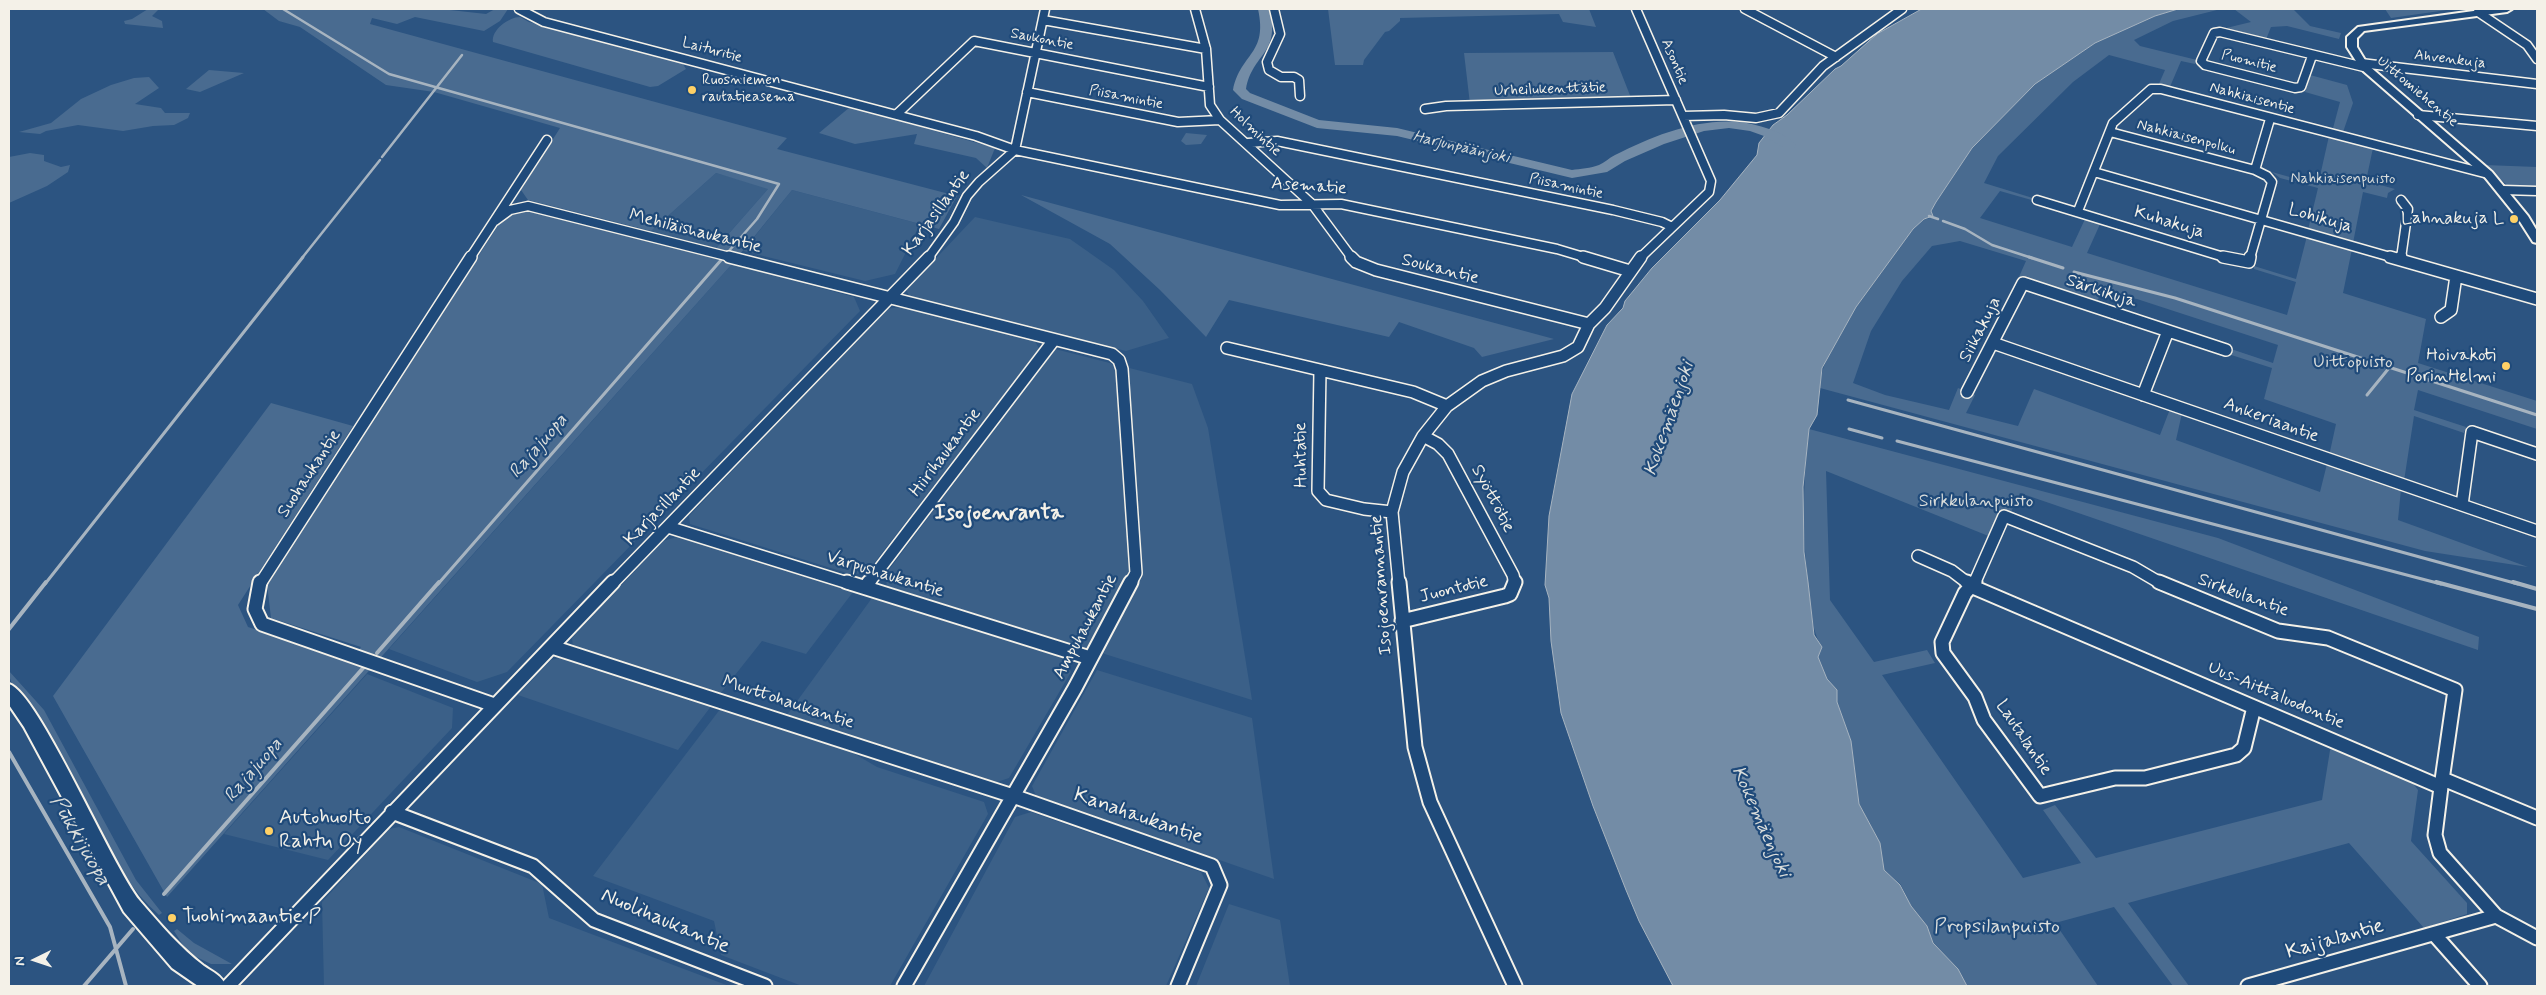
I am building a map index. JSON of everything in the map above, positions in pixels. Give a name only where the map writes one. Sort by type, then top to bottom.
[{"type":"main road","points":[[9,691],[31,722],[131,905],[180,961],[215,986]]},
{"type":"street","name":"Laituritie","points":[[519,9],[544,22],[897,114],[976,136],[1015,150]]},
{"type":"street","points":[[1015,150],[1046,9]]},
{"type":"street","name":"Holmintie","points":[[1195,9],[1206,49],[1210,106],[1220,120],[1248,143],[1312,204]]},
{"type":"street","points":[[1274,9],[1280,34],[1267,62],[1269,70],[1280,77],[1294,77],[1299,80],[1300,96]]},
{"type":"street","name":"Asontie","points":[[1636,9],[1689,131]]},
{"type":"street","points":[[1745,9],[1836,57]]},
{"type":"street","points":[[1683,116],[1768,117],[1779,113],[1823,66],[1902,9]]},
{"type":"street","name":"Uittomiehentie","points":[[2507,9],[2361,29],[2352,37],[2352,47],[2362,65],[2488,174],[2503,190],[2537,240]]},
{"type":"street","points":[[2478,12],[2526,45],[2537,59]]},
{"type":"street","points":[[1043,20],[1206,49]]},
{"type":"street","name":"Puomitie","points":[[2312,56],[2301,87],[2295,88],[2205,65],[2201,61],[2214,33],[2220,32],[2312,56],[2362,65]]},
{"type":"street","name":"Saukontie","points":[[897,114],[974,41],[1209,87]]},
{"type":"street","name":"Ahvenkuja","points":[[2362,65],[2537,84]]},
{"type":"street","name":"Nahkiaisentie","points":[[2078,211],[2113,123],[2120,114],[2151,89],[2161,89],[2270,119],[2488,174]]},
{"type":"street","name":"Piisamintie","points":[[1027,92],[1178,122],[1220,120]]},
{"type":"street","name":"Urheilukenttätie","points":[[1425,109],[1446,106],[1676,100]]},
{"type":"street","points":[[2418,114],[2537,126]]},
{"type":"street","points":[[2262,220],[2272,182],[2267,176],[2255,170],[2270,119]]},
{"type":"street","name":"Isojoenrannantie","points":[[1515,986],[1430,802],[1415,747],[1392,512],[1403,472],[1423,436],[1447,406],[1469,389],[1506,370],[1550,360],[1573,351],[1578,347],[1589,324],[1604,308],[1644,253],[1704,198],[1711,187],[1709,174],[1689,131]]},
{"type":"street","name":"Nahkiaisenpolku","points":[[2110,132],[2255,170]]},
{"type":"street","name":"Suohaukantie","points":[[494,705],[262,624],[255,616],[253,604],[260,583],[547,140]]},
{"type":"street","name":"Piisamintie","points":[[1248,143],[1277,141],[1613,210],[1662,222],[1672,227]]},
{"type":"street","name":"Asematie","points":[[1015,150],[1280,204],[1342,204],[1557,248],[1630,271]]},
{"type":"street","name":"Karjasillantie","points":[[228,986],[494,705],[936,250],[976,186],[1015,150]]},
{"type":"street","name":"Lohikuja","points":[[2094,172],[2537,299]]},
{"type":"street","points":[[2503,190],[2537,191]]},
{"type":"street","name":"Kuhakuja","points":[[2037,200],[2240,262],[2249,262],[2262,220]]},
{"type":"street","points":[[2401,200],[2408,209],[2401,260]]},
{"type":"street","name":"Soukantie","points":[[1312,204],[1344,250],[1356,262],[1369,268],[1589,324]]},
{"type":"street","name":"Mehiläishaukantie","points":[[495,221],[506,212],[528,206],[891,297]]},
{"type":"street","points":[[2442,317],[2451,310],[2456,276]]},
{"type":"street","name":"Särkikuja","points":[[2023,284],[2226,350]]},
{"type":"street","name":"Siikakuja","points":[[1968,392],[2023,284]]},
{"type":"street","name":"Ampuhaukantie","points":[[891,297],[1112,354],[1119,360],[1122,368],[1136,573],[1013,796],[904,986]]},
{"type":"street","points":[[2143,395],[2168,331]]},
{"type":"street","name":"Hiirihaukantie","points":[[866,587],[1054,340]]},
{"type":"street","name":"Ankeriaantie","points":[[1994,343],[2537,531]]},
{"type":"street","points":[[1227,348],[1413,392],[1447,406]]},
{"type":"street","name":"Huhtatie","points":[[1320,370],[1318,491],[1320,496],[1326,500],[1364,509],[1392,512]]},
{"type":"street","points":[[2462,505],[2472,432],[2537,454]]},
{"type":"street","name":"Syöttötie","points":[[1423,436],[1438,444],[1448,454],[1513,575],[1515,583],[1513,590]]},
{"type":"street","name":"Sirkkulantie","points":[[1973,587],[2004,516],[2134,567],[2160,583],[2278,631],[2328,638],[2431,678],[2455,690],[2442,783]]},
{"type":"street","name":"Varpushaukantie","points":[[668,527],[1090,658]]},
{"type":"street","name":"Uus-Aittaluodontie","points":[[1918,556],[1952,571],[1973,587],[2254,707],[2420,776],[2537,818]]},
{"type":"street","name":"Lautalantie","points":[[1973,587],[1965,593],[1942,642],[1943,653],[1975,697],[1984,720],[2040,796],[2115,778],[2145,778],[2236,754],[2244,748],[2254,707]]},
{"type":"street","name":"Juontotie","points":[[1402,621],[1505,596],[1513,590]]},
{"type":"street","name":"Muuttohaukantie","points":[[552,647],[1013,796]]},
{"type":"street","points":[[2442,783],[2435,835],[2440,853],[2496,916],[2537,938]]},
{"type":"street","name":"Kanahaukantie","points":[[1013,796],[1212,866],[1220,885],[1178,986]]},
{"type":"street","name":"Nuolihaukantie","points":[[392,812],[533,866],[594,920],[765,986]]},
{"type":"street","name":"Kaijalantie","points":[[2248,986],[2496,916]]},
{"type":"street","points":[[2434,934],[2480,986]]},
{"type":"shaded area","points":[[716,173],[769,188],[716,248],[651,231]]},
{"type":"shaded area","points":[[792,190],[920,224],[895,274],[865,281],[743,251]]},
{"type":"shaded area","points":[[975,217],[1070,239],[1114,270],[1143,301],[1169,338],[1126,351],[910,297],[906,290]]},
{"type":"shaded area","points":[[732,264],[854,297],[860,311],[507,672],[477,682],[389,649]]},
{"type":"shaded area","points":[[901,307],[1035,341],[1039,349],[868,571],[853,575],[690,524],[689,516],[887,309]]},
{"type":"shaded area","points":[[1055,349],[1192,384],[1208,428],[1252,700],[887,586],[885,575]]},
{"type":"shaded area","points":[[677,537],[853,592],[806,654],[762,641],[720,694],[573,647],[572,638],[663,541]]},
{"type":"shaded area","points":[[872,598],[1065,658],[1071,672],[1009,778],[994,783],[787,715]]},
{"type":"shaded area","points":[[564,657],[712,705],[678,750],[518,695],[551,660]]},
{"type":"shaded area","points":[[1097,670],[1252,718],[1274,879],[1036,796],[1032,786]]},
{"type":"shaded area","points":[[367,674],[453,708],[452,728],[328,860],[224,834]]},
{"type":"shaded area","points":[[721,708],[848,750],[877,767],[984,802],[988,814],[890,986],[802,986],[721,955],[714,921],[593,876]]},
{"type":"shaded area","points":[[1031,812],[1201,872],[1209,888],[1166,986],[924,986],[1015,817]]},
{"type":"shaded area","points":[[399,827],[542,884],[549,918],[729,986],[324,986],[322,902],[389,829]]},
{"type":"shaded area","points":[[1229,904],[1280,920],[1290,986],[1196,986]]},
{"type":"green space","points":[[148,9],[159,9],[152,16],[162,21],[163,28],[125,24],[124,21],[132,19]]},
{"type":"green space","points":[[263,9],[441,9],[486,14],[495,9],[508,9],[500,21],[484,31],[415,17],[397,24],[372,18],[370,24],[787,138],[777,149],[957,196],[939,229],[792,190],[732,264],[167,897],[53,696],[271,403],[353,426],[238,605],[248,627],[350,660],[361,647],[271,618],[267,584],[501,221],[514,212],[529,209],[710,255],[768,189],[716,173],[651,231],[528,200],[521,190],[560,128],[434,92],[386,85],[300,27],[279,21]]},
{"type":"green space","points":[[1328,9],[1589,9],[1596,27],[1563,22],[1559,14],[1400,18],[1400,21],[1389,31],[1385,32],[1364,60],[1363,65],[1335,65]]},
{"type":"green space","name":"Uittopuisto","points":[[2178,9],[2221,9],[2173,21],[2134,40],[2140,46],[2197,60],[2195,64],[2181,61],[2169,89],[2158,86],[2165,70],[2109,55],[2073,82],[1998,156],[1984,183],[2036,199],[2035,201],[2000,191],[1980,218],[2072,247],[2086,217],[2101,222],[2087,253],[2287,315],[2296,282],[2254,269],[2254,266],[2296,279],[2307,236],[2352,249],[2343,293],[2426,319],[2418,363],[2537,401],[2537,429],[2418,390],[2414,410],[2466,427],[2464,433],[2414,416],[2404,481],[2329,456],[2336,424],[2264,399],[2272,368],[2225,353],[2228,348],[2273,363],[2278,345],[2137,299],[2101,293],[2096,304],[2018,279],[2026,261],[1960,241],[1932,246],[1902,281],[1871,331],[1853,383],[1885,395],[1949,410],[1958,388],[1975,395],[1966,413],[2018,426],[2034,389],[2160,435],[2170,409],[2182,413],[2176,440],[2320,492],[2327,464],[2401,489],[2398,520],[2528,567],[2425,551],[1820,388],[1823,369],[1831,348],[1856,305],[1913,229],[1924,219],[1931,218],[1931,211],[1936,202],[1972,148],[2034,84],[2095,43],[2155,16]]},
{"type":"green space","points":[[2234,9],[2293,9],[2310,26],[2341,33],[2339,39],[2287,26],[2271,27],[2265,42],[2218,30],[2251,22]]},
{"type":"green space","points":[[2385,9],[2454,9],[2391,18]]},
{"type":"green space","points":[[520,17],[529,22],[681,61],[686,69],[658,86],[650,87],[493,42],[495,33],[502,25],[511,19]]},
{"type":"green space","points":[[1613,52],[1633,103],[1470,104],[1464,53]]},
{"type":"green space","points":[[209,70],[244,73],[200,92],[186,89]]},
{"type":"green space","points":[[2310,75],[2347,85],[2353,103],[2342,135],[2332,132],[2340,102],[2305,92]]},
{"type":"green space","points":[[149,77],[159,88],[135,104],[161,108],[165,113],[190,113],[188,118],[174,125],[123,131],[78,125],[46,131],[40,134],[19,132],[51,123],[81,99],[111,85],[134,78]]},
{"type":"green space","points":[[850,107],[995,148],[987,168],[976,158],[914,144],[917,134],[855,144],[819,133]]},
{"type":"green space","points":[[1186,133],[1207,135],[1201,144],[1186,145],[1181,141]]},
{"type":"green space","name":"Nahkiaisenpuisto","points":[[2329,136],[2373,148],[2366,181],[2395,189],[2388,193],[2387,198],[2363,192],[2353,243],[2308,230],[2318,188],[2280,178],[2272,172],[2318,185]]},
{"type":"green space","points":[[30,153],[44,155],[44,161],[61,167],[70,165],[68,172],[47,186],[9,203],[9,157]]},
{"type":"green space","points":[[2485,165],[2537,167],[2537,188],[2507,185]]},
{"type":"green space","points":[[1021,195],[1554,339],[1482,357],[1474,348],[1399,322],[1389,337],[1229,300],[1206,337],[1160,290],[1110,244]]},
{"type":"green space","name":"Propsilanpuisto","points":[[1809,429],[2218,538],[2479,637],[2478,650],[2020,493],[2010,514],[2002,511],[1991,537],[1826,471],[1830,600],[1874,662],[1927,650],[1935,663],[1882,675],[2023,878],[2081,863],[2043,810],[2055,805],[2096,858],[2322,800],[2331,744],[2409,778],[2418,790],[2411,841],[2467,903],[2467,914],[2424,928],[2349,843],[2128,903],[2189,986],[2173,986],[2114,907],[2055,923],[2098,986],[1967,986],[1958,969],[1933,943],[1927,926],[1911,906],[1901,885],[1884,870],[1880,843],[1859,804],[1851,741],[1837,702],[1837,690],[1827,679],[1818,657],[1822,647],[1816,636],[1812,619],[1805,557],[1804,514]]},
{"type":"green space","points":[[9,671],[44,710],[136,880],[162,913],[159,915],[140,896],[108,849],[40,721],[12,685]]},
{"type":"green space","points":[[177,929],[194,943],[232,964],[211,964],[188,953],[174,931]]},
{"type":"water","name":"Kokemäenjoki","points":[[1922,9],[2178,9],[2155,16],[2095,43],[2035,84],[1972,148],[1936,202],[1931,211],[1933,216],[1924,219],[1913,229],[1856,307],[1822,368],[1817,415],[1809,429],[1803,487],[1804,552],[1814,635],[1822,647],[1818,657],[1827,679],[1837,690],[1837,702],[1851,741],[1859,804],[1880,843],[1884,870],[1900,885],[1911,906],[1927,926],[1933,943],[1958,969],[1967,986],[1673,986],[1639,921],[1626,890],[1593,806],[1561,713],[1551,641],[1549,598],[1545,585],[1549,516],[1572,394],[1607,325],[1623,308],[1625,301],[1652,268],[1720,200],[1757,155],[1759,143],[1773,125],[1787,115],[1835,69],[1841,66],[1877,34]]},
{"type":"waterway","points":[[283,9],[389,74],[437,87]]},
{"type":"waterway","name":"Harjunpäänjoki","points":[[1264,9],[1267,36],[1263,46],[1241,79],[1239,90],[1246,96],[1317,124],[1363,127],[1397,132],[1572,174],[1602,169],[1620,158],[1659,141],[1702,127],[1729,124],[1752,127],[1769,133],[1789,145]]},
{"type":"waterway","points":[[437,87],[462,55]]},
{"type":"waterway","points":[[382,157],[437,87]]},
{"type":"waterway","points":[[437,87],[779,184],[757,219],[728,252]]},
{"type":"waterway","points":[[302,258],[380,160]]},
{"type":"waterway","points":[[1929,216],[1938,219]]},
{"type":"waterway","points":[[1943,221],[1965,229],[1992,245],[2032,258]]},
{"type":"waterway","points":[[45,584],[303,257]]},
{"type":"waterway","points":[[2029,257],[2063,268]]},
{"type":"waterway","name":"Rajajuopa","points":[[438,584],[722,259]]},
{"type":"waterway","points":[[2074,272],[2175,298],[2537,415]]},
{"type":"waterway","points":[[2367,395],[2389,368]]},
{"type":"waterway","points":[[1848,400],[2518,584]]},
{"type":"waterway","points":[[1849,429],[1882,438]]},
{"type":"waterway","points":[[1897,441],[2441,584]]},
{"type":"waterway","points":[[9,629],[46,582]]},
{"type":"waterway","name":"Rajajuopa","points":[[377,653],[439,582]]},
{"type":"waterway","points":[[2436,582],[2537,609]]},
{"type":"waterway","points":[[2513,582],[2537,589]]},
{"type":"waterway","name":"Rajajuopa","points":[[164,894],[364,667]]},
{"type":"waterway","name":"Pukkijuopa","points":[[9,752],[110,927],[116,949]]},
{"type":"waterway","name":"Rajajuopa","points":[[116,949],[133,929]]},
{"type":"waterway","name":"Rajajuopa","points":[[84,986],[116,949]]},
{"type":"waterway","points":[[116,949],[126,986]]},
{"type":"place","name":"Ruosniemen rautatieasema","points":[[692,90]]},
{"type":"place","name":"Lahnakuja L","points":[[2514,219]]},
{"type":"place","name":"Hoivakoti PorinHelmi","points":[[2506,366]]},
{"type":"place","name":"Autohuolto Rahtu Oy","points":[[269,831]]},
{"type":"place","name":"Tuohimaantie P","points":[[172,918]]},
{"type":"district","name":"Isojoenranta","points":[[999,514]]},
{"type":"park label","name":"Sirkkulanpuisto","points":[[1976,502]]}]
